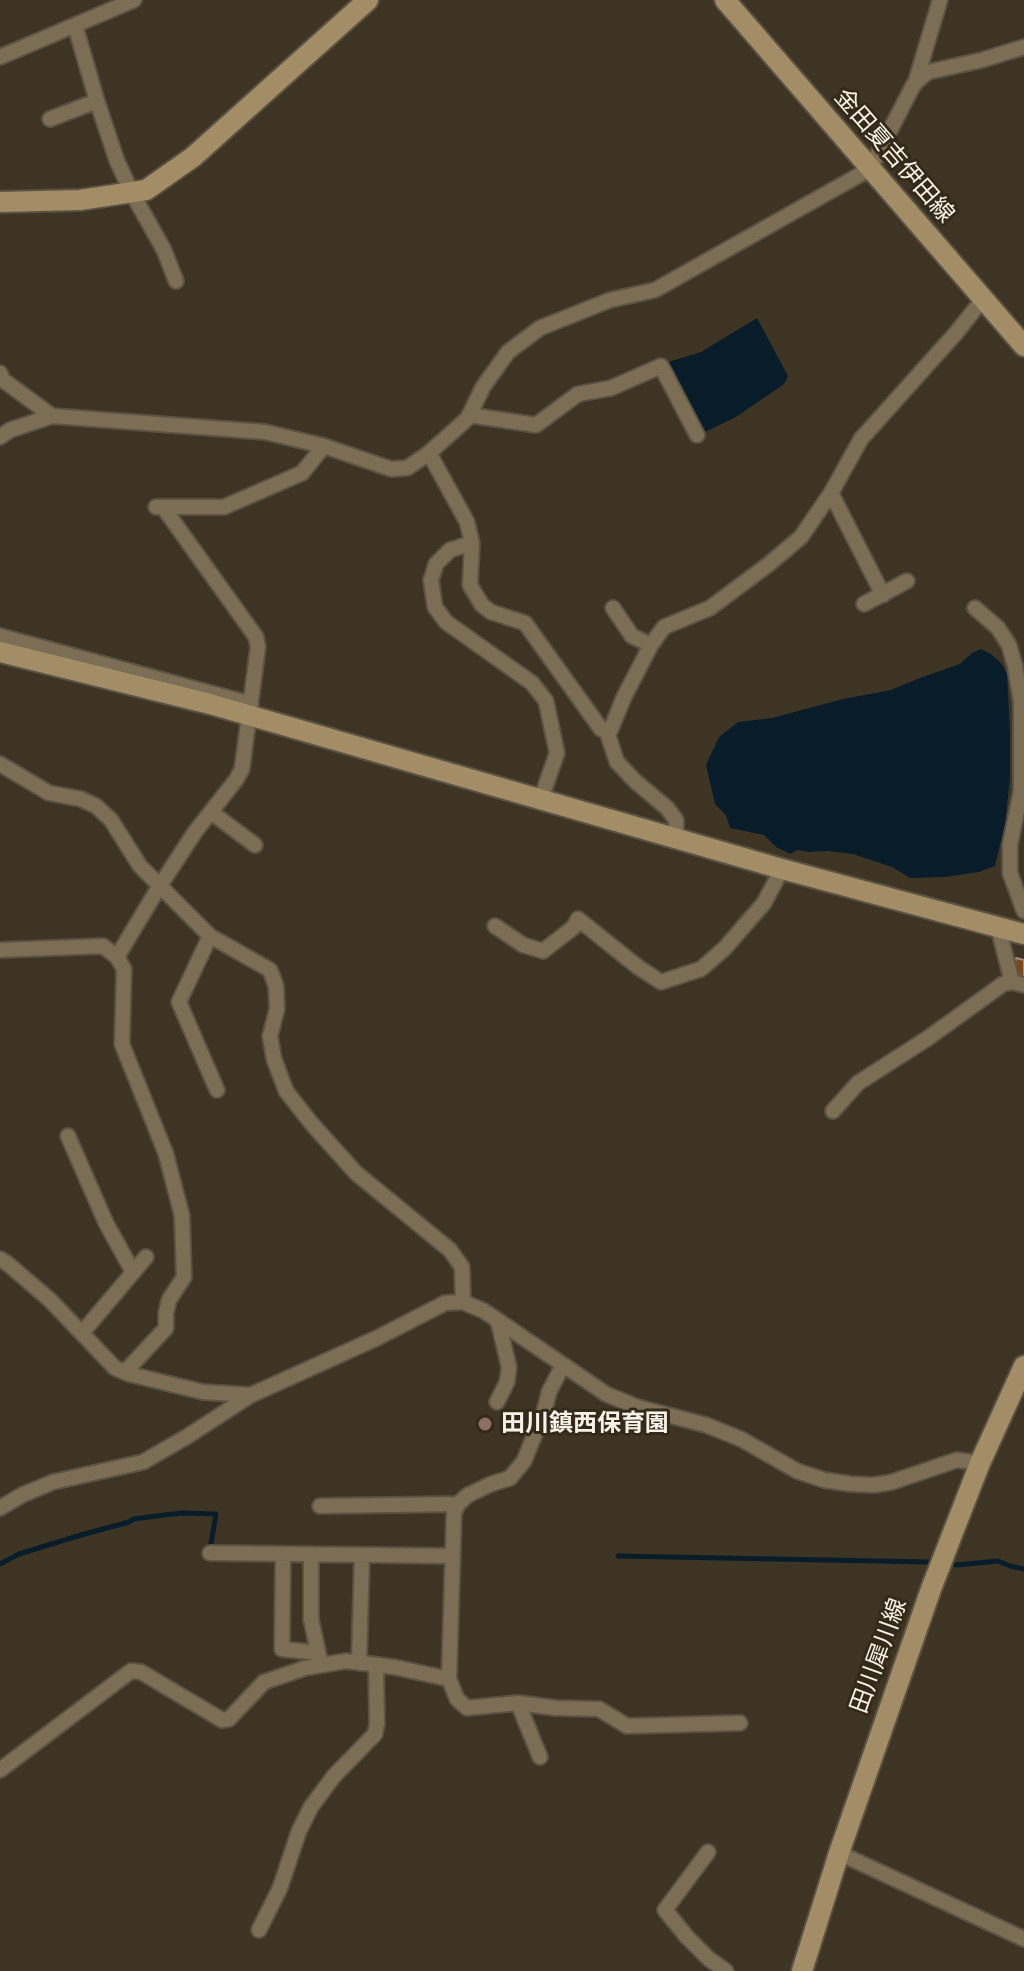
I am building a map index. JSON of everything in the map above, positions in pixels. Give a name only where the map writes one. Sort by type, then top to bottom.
[{"type":"street","points":[[0,57],[134,0]]},
{"type":"street","points":[[0,202],[80,200],[146,190],[193,157],[368,0]]},
{"type":"street","name":"金田夏吉伊田線","points":[[725,0],[1024,346]]},
{"type":"street","points":[[0,437],[10,430],[52,416],[265,432],[324,446],[391,469],[407,468],[429,453],[469,415],[483,387],[508,352],[540,328],[610,300],[655,290],[870,169],[914,84],[940,0]]},
{"type":"street","points":[[75,25],[117,161],[164,250],[176,281]]},
{"type":"street","points":[[914,84],[928,72],[1024,47]]},
{"type":"street","points":[[50,119],[97,101]]},
{"type":"street","points":[[429,453],[467,522],[472,543],[470,585],[482,605],[491,612],[525,623],[601,729],[611,729],[651,645],[664,627],[710,608],[801,537],[831,493],[861,439],[983,299]]},
{"type":"street","points":[[469,415],[536,425],[578,394],[611,388],[661,366],[697,435]]},
{"type":"street","points":[[0,373],[3,380],[52,416]]},
{"type":"street","points":[[117,957],[195,832],[242,769],[258,647],[256,637],[159,507],[224,507],[302,473],[324,446]]},
{"type":"street","points":[[831,493],[883,595]]},
{"type":"street","points":[[472,543],[450,550],[436,564],[431,580],[435,607],[446,622],[532,683],[546,701],[557,753],[541,799]]},
{"type":"street","points":[[864,604],[907,581]]},
{"type":"street","points":[[613,608],[632,636],[651,645]]},
{"type":"street","points":[[975,608],[998,628],[1009,645],[1021,702],[1021,791],[1010,845],[1010,873],[1024,911]]},
{"type":"street","points":[[0,636],[676,839],[1024,934]]},
{"type":"street","points":[[0,652],[251,710]]},
{"type":"street","points":[[606,729],[617,762],[676,820],[676,839]]},
{"type":"street","points":[[0,764],[49,793],[81,799],[96,806],[111,820],[140,866],[210,936],[270,970],[276,986],[277,1009],[270,1036],[274,1059],[286,1091],[356,1173],[450,1250],[462,1267],[463,1302]]},
{"type":"street","points":[[211,812],[255,845]]},
{"type":"street","points":[[495,926],[523,945],[543,951],[574,927],[578,919],[661,982],[701,969],[725,948],[764,903],[782,869]]},
{"type":"street","points":[[833,1111],[858,1083],[1003,984],[1018,984],[998,927]]},
{"type":"street","points":[[210,936],[179,1002],[217,1090]]},
{"type":"street","points":[[0,950],[103,946],[117,957],[124,969],[122,1044],[166,1154],[182,1216],[184,1277],[169,1300],[166,1328],[125,1372]]},
{"type":"street","points":[[68,1136],[106,1223],[133,1272]]},
{"type":"street","points":[[82,1333],[146,1257]]},
{"type":"street","points":[[0,1259],[50,1300],[115,1368],[203,1392],[251,1395]]},
{"type":"street","points":[[0,1508],[53,1482],[143,1462],[251,1395],[377,1338],[445,1303],[463,1302],[484,1311],[606,1394],[637,1407],[706,1425],[741,1439],[797,1471],[824,1480],[874,1485],[957,1460],[980,1463]]},
{"type":"street","points":[[497,1402],[507,1382],[509,1367],[498,1321]]},
{"type":"street","points":[[563,1365],[549,1392],[524,1461],[510,1478],[468,1495],[454,1513],[449,1679],[457,1699],[467,1708],[518,1703],[599,1709],[627,1726],[740,1723]]},
{"type":"street","name":"田川犀川線","points":[[802,1971],[839,1853],[931,1589],[980,1463],[1024,1366]]},
{"type":"street","points":[[320,1506],[458,1504]]},
{"type":"street","points":[[210,1553],[453,1556]]},
{"type":"street","points":[[283,1554],[282,1649],[319,1659],[376,1665],[449,1679]]},
{"type":"street","points":[[311,1554],[311,1619],[319,1659]]},
{"type":"street","points":[[359,1663],[362,1555]]},
{"type":"street","points":[[0,1770],[131,1671],[141,1672],[222,1720],[229,1719],[264,1682],[305,1668],[319,1659]]},
{"type":"street","points":[[259,1930],[280,1888],[299,1831],[311,1807],[334,1776],[375,1734],[376,1665]]},
{"type":"street","points":[[518,1703],[540,1757]]},
{"type":"street","points":[[708,1852],[665,1910],[709,1959],[726,1971]]},
{"type":"street","points":[[839,1853],[1024,1939]]},
{"type":"water","points":[[757,318],[788,376],[784,384],[736,417],[705,432],[665,363],[701,352]]},
{"type":"water","points":[[981,649],[1001,663],[1007,674],[1010,778],[1005,824],[995,866],[979,872],[945,877],[910,878],[892,867],[853,854],[797,850],[790,854],[776,847],[764,835],[730,828],[726,815],[715,804],[706,765],[719,737],[738,722],[772,718],[891,690],[960,664]]},
{"type":"building","points":[[1016,958],[1024,960],[1024,980],[1013,971]]},
{"type":"waterway","points":[[0,1564],[19,1554],[133,1519],[181,1513],[216,1514],[211,1544]]},
{"type":"waterway","points":[[618,1556],[930,1562]]},
{"type":"waterway","points":[[956,1565],[998,1561],[1024,1569]]},
{"type":"place","name":"田川鎮西保育園","points":[[485,1424]]}]
